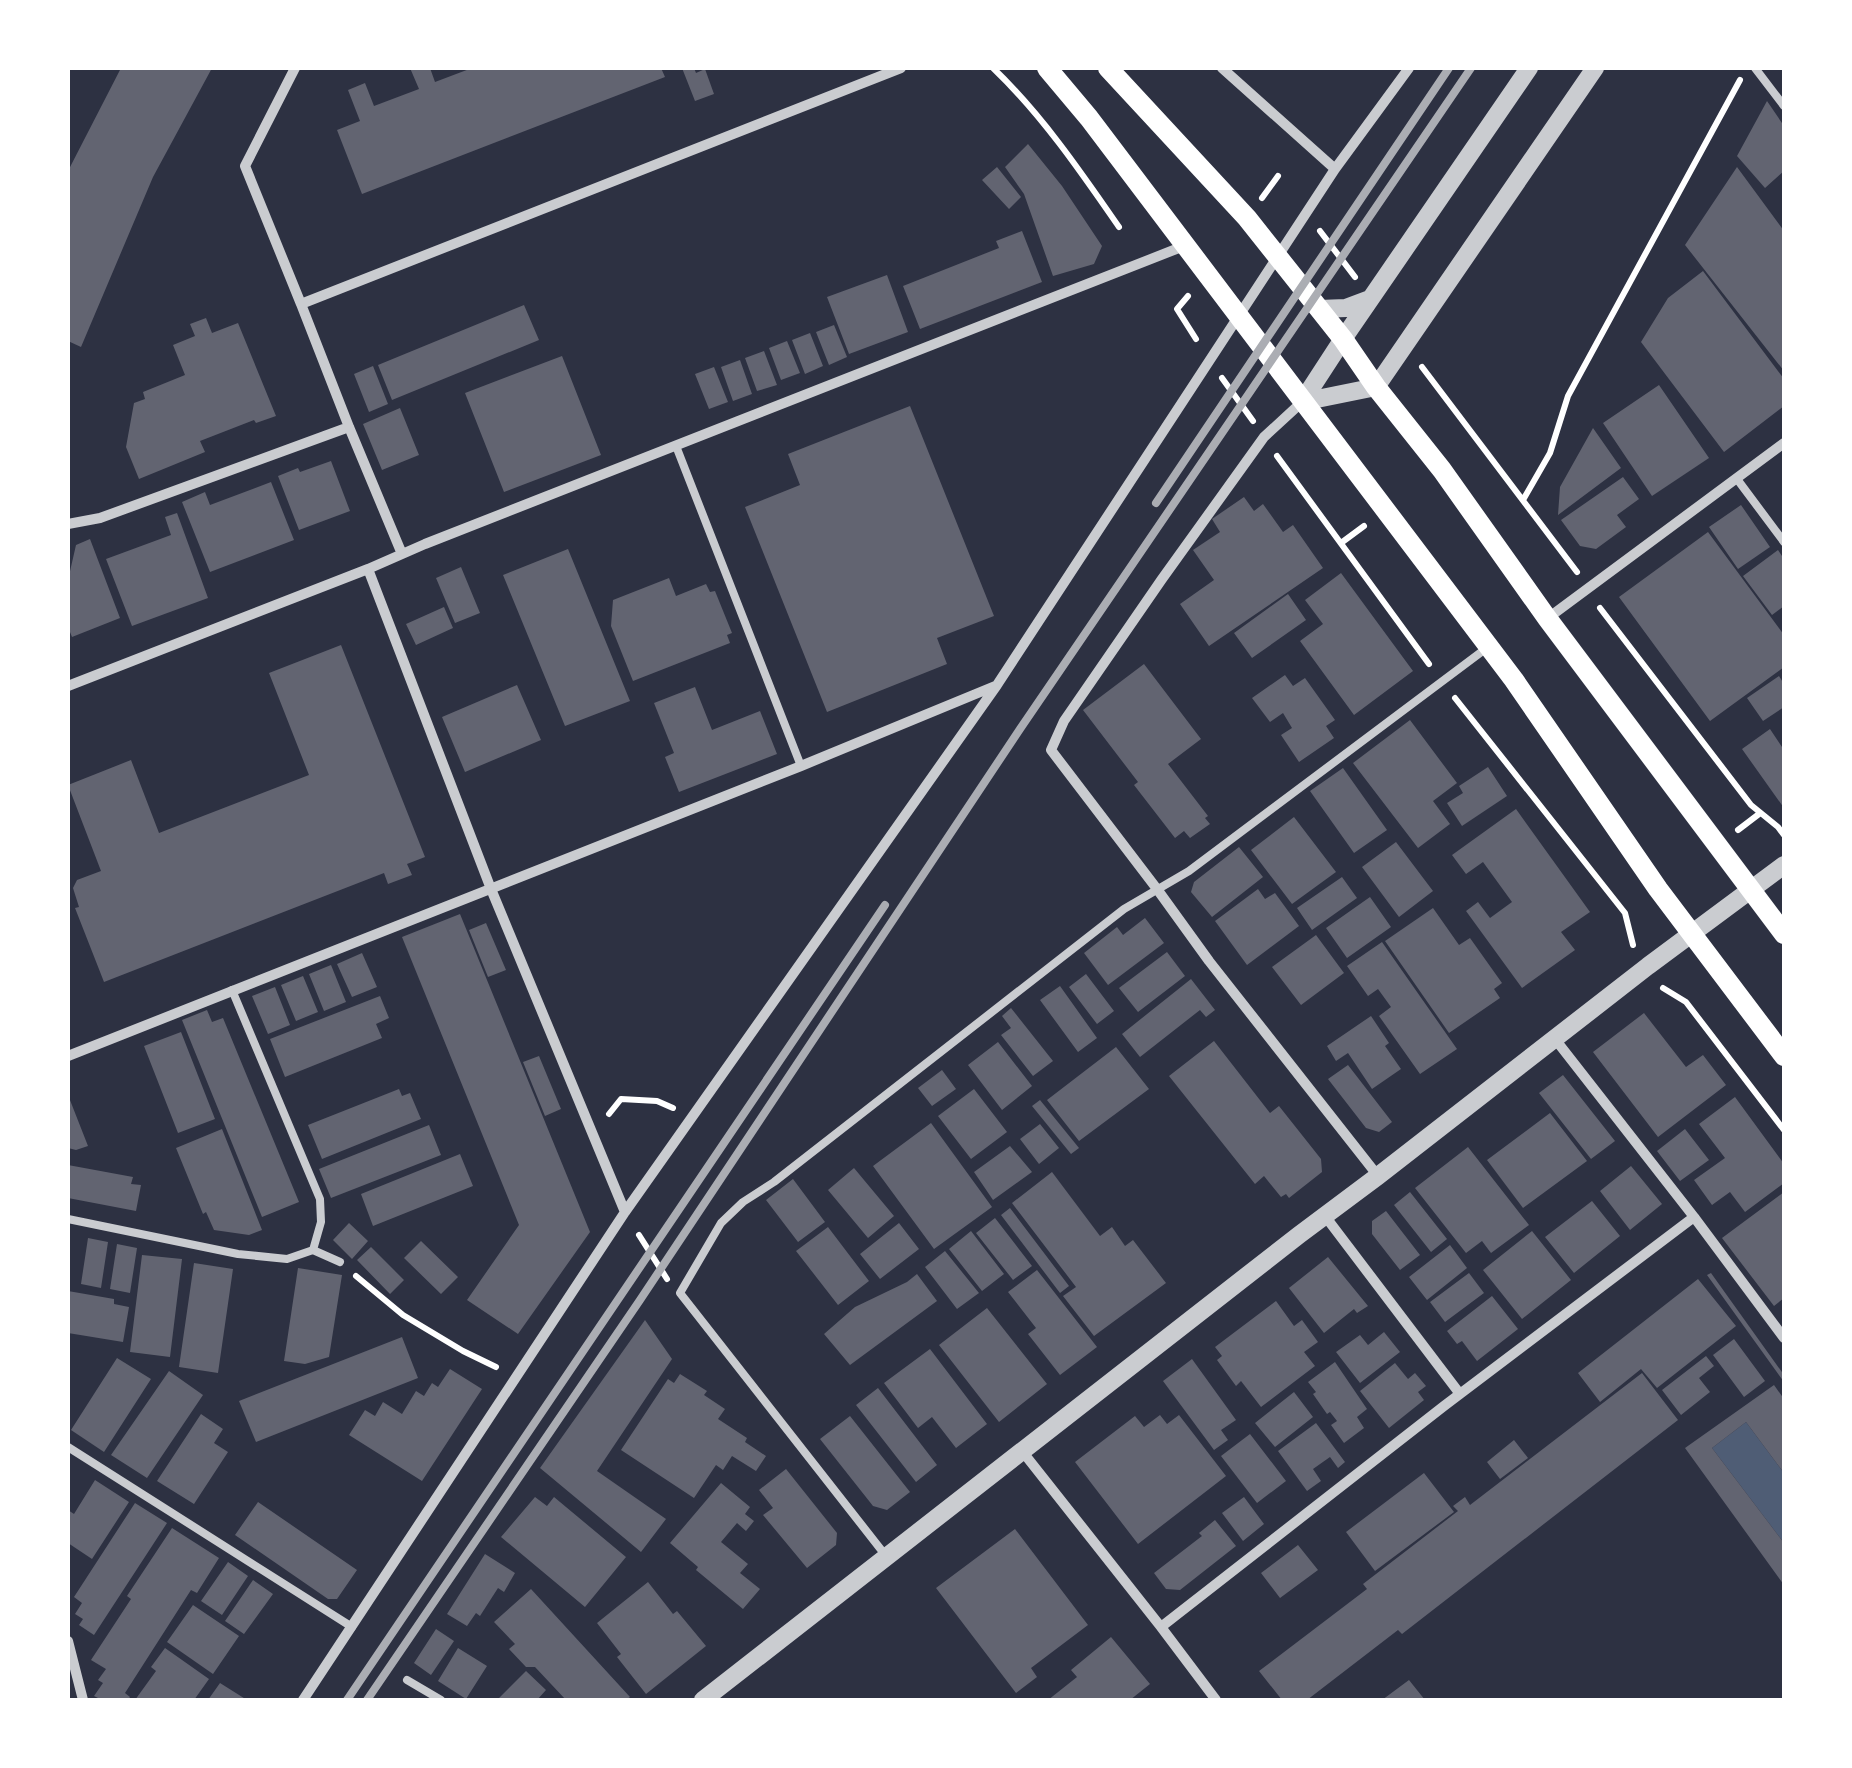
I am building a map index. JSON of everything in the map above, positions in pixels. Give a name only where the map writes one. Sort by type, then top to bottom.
[{"type":"main road","points":[[1047,68],[1089,118],[1488,647],[1692,934],[1784,1056]]},
{"type":"main road","points":[[1108,68],[1247,218],[1343,339],[1784,934]]},
{"type":"street","points":[[295,68],[244,166],[402,554]]},
{"type":"street","points":[[302,304],[902,68]]},
{"type":"street","points":[[1222,68],[1335,169]]},
{"type":"street","points":[[303,1700],[625,1212],[997,685],[1335,169],[1409,68]]},
{"type":"street","points":[[1378,1176],[1208,960],[1051,750],[1064,721],[1162,579],[1264,437],[1302,402],[1530,68]]},
{"type":"street","points":[[1302,402],[1376,387],[1595,68]]},
{"type":"street","points":[[68,686],[1184,246]]},
{"type":"street","points":[[1319,309],[1346,308],[1371,298]]},
{"type":"street","points":[[68,524],[100,518],[349,428]]},
{"type":"street","points":[[1547,618],[1784,443]]},
{"type":"street","points":[[368,570],[492,889],[625,1212]]},
{"type":"street","points":[[68,1056],[997,685]]},
{"type":"street","points":[[703,1700],[1784,865]]},
{"type":"street","points":[[1555,1039],[1784,1338]]},
{"type":"street","points":[[1325,1216],[1460,1394]]},
{"type":"street","points":[[1161,1626],[1694,1217]]},
{"type":"street","points":[[1022,1451],[1216,1700]]},
{"type":"street","points":[[68,1641],[82,1700]]},
{"type":"lane","points":[[1755,68],[1784,106]]},
{"type":"lane","points":[[676,446],[801,766]]},
{"type":"lane","points":[[1738,479],[1784,542]]},
{"type":"lane","points":[[886,1556],[680,1293],[721,1223],[742,1202],[789,1170],[1124,909],[1188,871],[1488,647]]},
{"type":"lane","points":[[232,990],[320,1200],[322,1222],[313,1250]]},
{"type":"lane","points":[[68,1219],[238,1254],[287,1259],[313,1250],[340,1262]]},
{"type":"lane","points":[[68,1447],[352,1627]]},
{"type":"lane","points":[[407,1680],[441,1700]]},
{"type":"path","points":[[993,68],[1011,84],[1119,227]]},
{"type":"path","points":[[1523,500],[1550,453],[1568,396],[1747,68]]},
{"type":"path","points":[[1177,310],[1264,437]]},
{"type":"path","points":[[1444,395],[1750,805],[1784,835]]},
{"type":"path","points":[[1442,470],[1479,443]]},
{"type":"path","points":[[1341,543],[1385,511]]},
{"type":"path","points":[[1664,988],[1686,1002],[1784,1130]]},
{"type":"path","points":[[606,1119],[621,1099],[657,1101],[691,1118]]},
{"type":"path","points":[[625,1212],[661,1272],[680,1293]]},
{"type":"path","points":[[340,1262],[403,1315],[516,1378]]},
{"type":"water","points":[[1746,1422],[1784,1473],[1784,1543],[1712,1448]]},
{"type":"building","points":[[121,68],[212,68],[153,177],[81,347],[68,341],[68,171]]},
{"type":"building","points":[[410,68],[430,68],[435,82],[472,68],[661,68],[665,77],[362,194],[337,130],[360,121],[348,90],[365,83],[374,106],[419,89]]},
{"type":"building","points":[[682,68],[694,68],[696,73],[705,69],[714,94],[695,101]]},
{"type":"building","points":[[1767,101],[1784,126],[1784,171],[1765,188],[1737,156]]},
{"type":"building","points":[[1028,144],[1102,246],[1094,264],[1053,276],[1024,194],[1005,167]]},
{"type":"building","points":[[997,167],[1021,197],[1009,209],[982,180]]},
{"type":"building","points":[[1737,167],[1784,231],[1784,371],[1685,245]]},
{"type":"building","points":[[1022,231],[1042,282],[920,329],[903,286],[999,248],[996,241]]},
{"type":"building","points":[[1703,271],[1784,379],[1784,406],[1724,452],[1641,342],[1668,298]]},
{"type":"building","points":[[887,275],[908,332],[849,354],[827,297]]},
{"type":"building","points":[[524,305],[539,340],[392,400],[378,365]]},
{"type":"building","points":[[206,318],[212,333],[238,323],[276,416],[256,423],[254,420],[200,441],[205,452],[139,479],[126,447],[134,403],[145,399],[143,392],[185,375],[173,345],[195,336],[190,324]]},
{"type":"building","points":[[834,325],[847,357],[829,365],[816,332]]},
{"type":"building","points":[[810,333],[823,366],[805,374],[792,340]]},
{"type":"building","points":[[787,341],[800,373],[781,380],[769,348]]},
{"type":"building","points":[[764,351],[777,385],[757,391],[745,358]]},
{"type":"building","points":[[562,356],[601,455],[504,492],[465,393]]},
{"type":"building","points":[[740,360],[752,394],[733,401],[721,367]]},
{"type":"building","points":[[373,366],[388,404],[369,412],[354,374]]},
{"type":"building","points":[[714,367],[728,402],[709,409],[695,374]]},
{"type":"building","points":[[1659,385],[1709,458],[1652,496],[1603,423]]},
{"type":"building","points":[[910,406],[994,616],[937,638],[947,664],[827,712],[745,507],[800,485],[788,454]]},
{"type":"building","points":[[400,408],[419,455],[382,470],[363,424]]},
{"type":"building","points":[[1593,428],[1621,468],[1558,515],[1560,487]]},
{"type":"building","points":[[331,461],[350,511],[299,530],[278,476]]},
{"type":"building","points":[[1623,477],[1639,499],[1617,515],[1626,527],[1596,549],[1580,546],[1561,520]]},
{"type":"building","points":[[271,482],[294,540],[210,572],[182,502],[205,492],[210,505]]},
{"type":"building","points":[[1244,497],[1254,511],[1263,504],[1283,532],[1293,525],[1323,568],[1209,646],[1180,604],[1214,580],[1193,550],[1220,532],[1212,519]]},
{"type":"building","points":[[1741,505],[1770,547],[1738,569],[1709,527]]},
{"type":"building","points":[[177,513],[208,598],[132,626],[106,559],[171,535],[165,517]]},
{"type":"building","points":[[1708,532],[1784,635],[1784,667],[1710,721],[1619,597]]},
{"type":"building","points":[[90,539],[120,618],[72,637],[68,627],[68,580],[76,545]]},
{"type":"building","points":[[568,549],[630,701],[565,726],[503,575]]},
{"type":"building","points":[[1778,550],[1784,559],[1784,606],[1772,615],[1743,576]]},
{"type":"building","points":[[461,567],[480,613],[455,623],[436,578]]},
{"type":"building","points":[[1341,573],[1413,671],[1354,715],[1300,641],[1323,624],[1305,600]]},
{"type":"building","points":[[669,578],[676,596],[706,584],[710,592],[715,591],[732,633],[727,635],[730,643],[633,681],[611,626],[613,600]]},
{"type":"building","points":[[1288,594],[1306,620],[1252,658],[1234,633]]},
{"type":"building","points":[[444,607],[453,628],[416,645],[406,624]]},
{"type":"building","points":[[341,645],[425,857],[407,864],[412,875],[388,884],[384,873],[104,982],[75,908],[79,907],[73,888],[77,880],[101,871],[68,785],[131,760],[159,833],[309,775],[269,673]]},
{"type":"building","points":[[1144,664],[1201,739],[1168,764],[1208,816],[1205,818],[1210,824],[1190,838],[1184,831],[1175,838],[1083,710]]},
{"type":"building","points":[[1285,675],[1293,686],[1305,678],[1335,720],[1326,726],[1334,738],[1299,762],[1281,735],[1292,728],[1283,713],[1270,722],[1252,698]]},
{"type":"building","points":[[1779,676],[1784,684],[1784,707],[1763,721],[1747,698]]},
{"type":"building","points":[[517,685],[541,740],[465,772],[442,717]]},
{"type":"building","points":[[695,687],[712,730],[760,711],[777,754],[679,792],[665,757],[674,753],[654,703]]},
{"type":"building","points":[[1410,720],[1457,783],[1433,801],[1450,824],[1418,848],[1353,763]]},
{"type":"building","points":[[1770,729],[1784,750],[1784,808],[1742,749]]},
{"type":"building","points":[[1488,767],[1507,796],[1462,826],[1447,803],[1463,793],[1459,786]]},
{"type":"building","points":[[1343,768],[1387,830],[1354,853],[1310,791]]},
{"type":"building","points":[[1516,809],[1590,912],[1561,932],[1575,950],[1522,988],[1466,911],[1478,902],[1490,918],[1512,902],[1483,862],[1466,874],[1452,855]]},
{"type":"building","points":[[1294,817],[1336,872],[1292,904],[1251,850]]},
{"type":"building","points":[[1396,842],[1433,891],[1399,917],[1362,867]]},
{"type":"building","points":[[1239,847],[1263,877],[1212,917],[1191,892],[1194,882]]},
{"type":"building","points":[[1342,877],[1357,898],[1312,930],[1297,908]]},
{"type":"building","points":[[1258,889],[1265,899],[1275,893],[1299,926],[1247,965],[1215,921]]},
{"type":"building","points":[[1370,897],[1391,927],[1347,958],[1326,928]]},
{"type":"building","points":[[1433,908],[1459,945],[1470,938],[1502,983],[1494,989],[1500,998],[1449,1033],[1385,941]]},
{"type":"building","points":[[460,914],[590,1232],[518,1334],[467,1300],[519,1225],[402,937]]},
{"type":"building","points":[[1145,918],[1164,943],[1108,985],[1084,953],[1117,927],[1123,935]]},
{"type":"building","points":[[486,923],[506,970],[488,977],[469,930]]},
{"type":"building","points":[[1316,935],[1344,973],[1301,1005],[1272,967]]},
{"type":"building","points":[[1382,942],[1457,1049],[1420,1074],[1379,1016],[1391,1007],[1378,989],[1368,996],[1347,966]]},
{"type":"building","points":[[1167,952],[1185,976],[1138,1012],[1119,988]]},
{"type":"building","points":[[362,953],[377,987],[352,997],[337,964]]},
{"type":"building","points":[[331,965],[346,1002],[324,1011],[309,974]]},
{"type":"building","points":[[1086,974],[1114,1011],[1097,1024],[1069,987]]},
{"type":"building","points":[[303,976],[318,1012],[296,1021],[281,985]]},
{"type":"building","points":[[1191,979],[1215,1010],[1206,1017],[1200,1010],[1140,1057],[1122,1034]]},
{"type":"building","points":[[1060,986],[1097,1038],[1078,1052],[1040,1000]]},
{"type":"building","points":[[275,987],[290,1025],[268,1034],[252,996]]},
{"type":"building","points":[[380,996],[389,1018],[376,1024],[382,1038],[285,1077],[270,1039]]},
{"type":"building","points":[[1011,1008],[1053,1061],[1033,1076],[1001,1035],[1011,1028],[1002,1016]]},
{"type":"building","points":[[207,1010],[212,1022],[223,1018],[299,1202],[262,1217],[182,1020]]},
{"type":"building","points":[[1644,1013],[1686,1067],[1703,1055],[1726,1085],[1658,1137],[1593,1052]]},
{"type":"building","points":[[1371,1016],[1401,1069],[1372,1089],[1348,1053],[1336,1061],[1327,1046]]},
{"type":"building","points":[[181,1032],[215,1119],[178,1133],[144,1046]]},
{"type":"building","points":[[1214,1041],[1270,1113],[1279,1106],[1321,1159],[1322,1172],[1289,1198],[1286,1194],[1281,1197],[1264,1176],[1255,1184],[1169,1076]]},
{"type":"building","points":[[998,1042],[1032,1086],[1002,1110],[968,1065]]},
{"type":"building","points":[[1116,1047],[1149,1089],[1079,1141],[1047,1100]]},
{"type":"building","points":[[539,1056],[561,1109],[545,1116],[523,1062]]},
{"type":"building","points":[[1348,1065],[1392,1122],[1379,1132],[1366,1128],[1328,1079]]},
{"type":"building","points":[[942,1070],[956,1089],[932,1106],[918,1088]]},
{"type":"building","points":[[1563,1075],[1615,1141],[1591,1159],[1539,1093]]},
{"type":"building","points":[[399,1089],[402,1096],[410,1093],[421,1119],[322,1159],[308,1125]]},
{"type":"building","points":[[974,1089],[1007,1132],[971,1159],[938,1116]]},
{"type":"building","points":[[68,1095],[88,1146],[76,1150],[68,1148]]},
{"type":"building","points":[[1735,1097],[1784,1164],[1784,1183],[1745,1212],[1730,1192],[1712,1205],[1694,1180],[1725,1158],[1699,1124]]},
{"type":"building","points":[[1040,1100],[1079,1148],[1071,1154],[1032,1106]]},
{"type":"building","points":[[1550,1113],[1587,1161],[1523,1208],[1487,1160]]},
{"type":"building","points":[[931,1123],[992,1207],[934,1249],[873,1166]]},
{"type":"building","points":[[1040,1124],[1059,1148],[1039,1164],[1020,1139]]},
{"type":"building","points":[[429,1125],[441,1155],[331,1198],[319,1169]]},
{"type":"building","points":[[222,1129],[262,1230],[249,1235],[214,1230],[206,1212],[203,1214],[176,1148]]},
{"type":"building","points":[[1685,1129],[1709,1160],[1680,1181],[1657,1151]]},
{"type":"building","points":[[1010,1146],[1032,1172],[993,1200],[974,1172]]},
{"type":"building","points":[[1468,1147],[1529,1225],[1491,1253],[1482,1241],[1466,1253],[1415,1188]]},
{"type":"building","points":[[460,1154],[473,1186],[373,1226],[361,1194]]},
{"type":"building","points":[[68,1165],[133,1177],[131,1184],[141,1185],[136,1211],[68,1198]]},
{"type":"building","points":[[1631,1166],[1662,1204],[1630,1230],[1600,1191]]},
{"type":"building","points":[[854,1168],[894,1216],[868,1238],[828,1190]]},
{"type":"building","points":[[1052,1172],[1100,1236],[1112,1227],[1125,1246],[1133,1240],[1166,1283],[1094,1336],[1063,1296],[1076,1287],[1012,1203]]},
{"type":"building","points":[[793,1179],[825,1222],[798,1242],[766,1200]]},
{"type":"building","points":[[1410,1192],[1447,1239],[1431,1252],[1394,1205]]},
{"type":"building","points":[[1784,1192],[1784,1298],[1774,1306],[1722,1238]]},
{"type":"building","points":[[1592,1201],[1620,1236],[1574,1273],[1545,1237]]},
{"type":"building","points":[[1010,1208],[1069,1286],[1060,1293],[1001,1215]]},
{"type":"building","points":[[1386,1211],[1420,1255],[1400,1270],[1372,1234],[1372,1221]]},
{"type":"building","points":[[995,1218],[1032,1266],[1013,1280],[976,1233]]},
{"type":"building","points":[[349,1223],[368,1241],[352,1259],[333,1240]]},
{"type":"building","points":[[899,1223],[919,1249],[880,1279],[860,1254]]},
{"type":"building","points":[[828,1227],[869,1281],[838,1305],[796,1251]]},
{"type":"building","points":[[971,1231],[1004,1274],[982,1291],[949,1249]]},
{"type":"building","points":[[1532,1231],[1571,1280],[1522,1319],[1483,1270]]},
{"type":"building","points":[[88,1238],[108,1242],[101,1288],[81,1284]]},
{"type":"building","points":[[421,1241],[458,1277],[441,1294],[404,1258]]},
{"type":"building","points":[[117,1244],[137,1248],[130,1293],[110,1289]]},
{"type":"building","points":[[1450,1245],[1467,1268],[1427,1300],[1409,1277]]},
{"type":"building","points":[[371,1247],[404,1280],[390,1294],[357,1260]]},
{"type":"building","points":[[945,1251],[979,1293],[957,1309],[925,1267]]},
{"type":"building","points":[[142,1255],[182,1259],[170,1357],[130,1352]]},
{"type":"building","points":[[1328,1257],[1368,1306],[1357,1313],[1354,1309],[1324,1333],[1289,1288]]},
{"type":"building","points":[[194,1263],[233,1269],[218,1373],[179,1367]]},
{"type":"building","points":[[298,1268],[342,1275],[329,1357],[305,1364],[284,1361]]},
{"type":"building","points":[[1037,1270],[1097,1347],[1060,1375],[1028,1334],[1036,1328],[1008,1292]]},
{"type":"building","points":[[1469,1273],[1484,1293],[1445,1322],[1430,1302]]},
{"type":"building","points":[[1711,1273],[1784,1375],[1784,1382],[1707,1275]]},
{"type":"building","points":[[917,1274],[937,1301],[850,1365],[824,1334],[855,1307]]},
{"type":"building","points":[[1698,1279],[1736,1326],[1657,1388],[1641,1369],[1600,1402],[1578,1373]]},
{"type":"building","points":[[68,1291],[114,1299],[114,1304],[129,1307],[123,1342],[68,1333]]},
{"type":"building","points":[[1492,1296],[1518,1329],[1477,1361],[1462,1341],[1457,1344],[1447,1331]]},
{"type":"building","points":[[1276,1301],[1294,1326],[1302,1320],[1318,1342],[1304,1352],[1315,1366],[1261,1407],[1241,1381],[1236,1386],[1217,1360],[1222,1356],[1215,1347]]},
{"type":"building","points":[[987,1308],[1047,1384],[999,1422],[939,1345]]},
{"type":"building","points":[[645,1320],[672,1359],[597,1471],[666,1519],[641,1552],[540,1468]]},
{"type":"building","points":[[1384,1332],[1400,1352],[1360,1383],[1336,1352],[1360,1335],[1368,1345]]},
{"type":"building","points":[[402,1337],[418,1378],[256,1442],[239,1401]]},
{"type":"building","points":[[1734,1339],[1765,1381],[1744,1397],[1713,1355]]},
{"type":"building","points":[[930,1349],[987,1424],[956,1448],[932,1417],[918,1428],[884,1383]]},
{"type":"building","points":[[1706,1356],[1714,1366],[1699,1378],[1710,1392],[1681,1415],[1662,1390]]},
{"type":"building","points":[[117,1358],[151,1379],[104,1452],[71,1430]]},
{"type":"building","points":[[1192,1359],[1236,1420],[1221,1430],[1228,1440],[1214,1450],[1163,1381]]},
{"type":"building","points":[[1335,1362],[1367,1409],[1357,1417],[1364,1428],[1344,1443],[1331,1425],[1337,1421],[1330,1412],[1327,1414],[1308,1382]]},
{"type":"building","points":[[1395,1363],[1408,1379],[1415,1373],[1426,1386],[1418,1392],[1424,1400],[1389,1428],[1360,1391]]},
{"type":"building","points":[[450,1369],[482,1389],[422,1481],[349,1435],[365,1410],[375,1416],[383,1402],[402,1414],[416,1391],[424,1396],[432,1383],[438,1387]]},
{"type":"building","points":[[169,1371],[203,1395],[147,1478],[111,1455]]},
{"type":"building","points":[[1642,1373],[1678,1420],[1402,1634],[1398,1630],[1307,1700],[1282,1700],[1259,1671],[1367,1589],[1363,1584],[1458,1511],[1453,1506],[1465,1497],[1470,1505]]},
{"type":"building","points":[[680,1374],[707,1391],[704,1395],[725,1409],[718,1419],[766,1456],[756,1471],[732,1456],[723,1470],[716,1465],[694,1498],[621,1450],[668,1379],[674,1383]]},
{"type":"building","points":[[1774,1385],[1784,1399],[1784,1473],[1746,1422],[1712,1448],[1784,1543],[1784,1585],[1685,1448]]},
{"type":"building","points":[[878,1388],[937,1465],[916,1482],[856,1405]]},
{"type":"building","points":[[1294,1392],[1313,1417],[1275,1447],[1255,1423]]},
{"type":"building","points":[[201,1414],[223,1429],[214,1443],[228,1452],[194,1504],[157,1481]]},
{"type":"building","points":[[1160,1415],[1167,1424],[1179,1415],[1226,1476],[1138,1544],[1075,1462],[1135,1416],[1144,1427]]},
{"type":"building","points":[[850,1416],[910,1492],[887,1510],[873,1506],[820,1439]]},
{"type":"building","points":[[1316,1423],[1345,1462],[1338,1468],[1330,1457],[1313,1469],[1321,1481],[1307,1491],[1278,1451]]},
{"type":"building","points":[[1250,1434],[1286,1481],[1257,1503],[1221,1456]]},
{"type":"building","points":[[1514,1440],[1528,1458],[1500,1479],[1487,1462]]},
{"type":"building","points":[[786,1469],[837,1533],[836,1545],[807,1568],[763,1515],[773,1508],[759,1490]]},
{"type":"building","points":[[1424,1473],[1454,1512],[1375,1571],[1346,1532]]},
{"type":"building","points":[[95,1480],[129,1502],[92,1559],[68,1543],[68,1510],[74,1514]]},
{"type":"building","points":[[721,1483],[750,1507],[745,1514],[754,1521],[746,1531],[737,1523],[721,1542],[748,1564],[740,1573],[760,1589],[743,1609],[670,1543]]},
{"type":"building","points":[[535,1497],[547,1506],[554,1497],[626,1557],[585,1607],[501,1537]]},
{"type":"building","points":[[1244,1497],[1264,1524],[1243,1541],[1222,1513]]},
{"type":"building","points":[[258,1502],[357,1570],[337,1599],[328,1599],[235,1535]]},
{"type":"building","points":[[135,1503],[167,1523],[94,1635],[79,1625],[83,1619],[75,1614],[82,1603],[74,1597]]},
{"type":"building","points":[[1215,1520],[1236,1546],[1180,1590],[1166,1589],[1154,1573],[1202,1536],[1199,1533]]},
{"type":"building","points":[[172,1528],[219,1558],[197,1593],[191,1590],[125,1693],[130,1697],[128,1700],[102,1700],[94,1696],[106,1669],[91,1660]]},
{"type":"building","points":[[1015,1529],[1088,1625],[1031,1668],[1037,1677],[1016,1693],[936,1588]]},
{"type":"building","points":[[1298,1545],[1318,1570],[1280,1598],[1261,1573]]},
{"type":"building","points":[[485,1554],[515,1573],[504,1592],[498,1588],[480,1616],[476,1613],[467,1626],[447,1614]]},
{"type":"building","points":[[228,1562],[248,1576],[222,1615],[201,1601]]},
{"type":"building","points":[[253,1580],[273,1594],[244,1634],[225,1621]]},
{"type":"building","points":[[648,1582],[706,1646],[646,1694],[597,1623]]},
{"type":"building","points":[[531,1589],[630,1697],[566,1700],[535,1667],[526,1667],[509,1649],[515,1644],[494,1622]]},
{"type":"building","points":[[193,1605],[239,1636],[213,1674],[167,1642]]},
{"type":"building","points":[[436,1629],[454,1641],[431,1675],[414,1663]]},
{"type":"building","points":[[1111,1637],[1150,1684],[1130,1700],[1048,1700],[1077,1677],[1071,1670]]},
{"type":"building","points":[[165,1648],[209,1679],[194,1700],[135,1700],[156,1671],[151,1667]]},
{"type":"building","points":[[458,1648],[487,1666],[466,1699],[438,1681]]},
{"type":"building","points":[[526,1671],[546,1690],[537,1700],[497,1700]]},
{"type":"building","points":[[1409,1680],[1425,1700],[1382,1700]]},
{"type":"building","points":[[220,1683],[247,1700],[208,1700]]},
{"type":"railway","points":[[1156,503],[1449,68]]},
{"type":"railway","points":[[367,1700],[640,1300],[1020,729],[1471,68]]},
{"type":"railway","points":[[347,1700],[885,905]]}]
